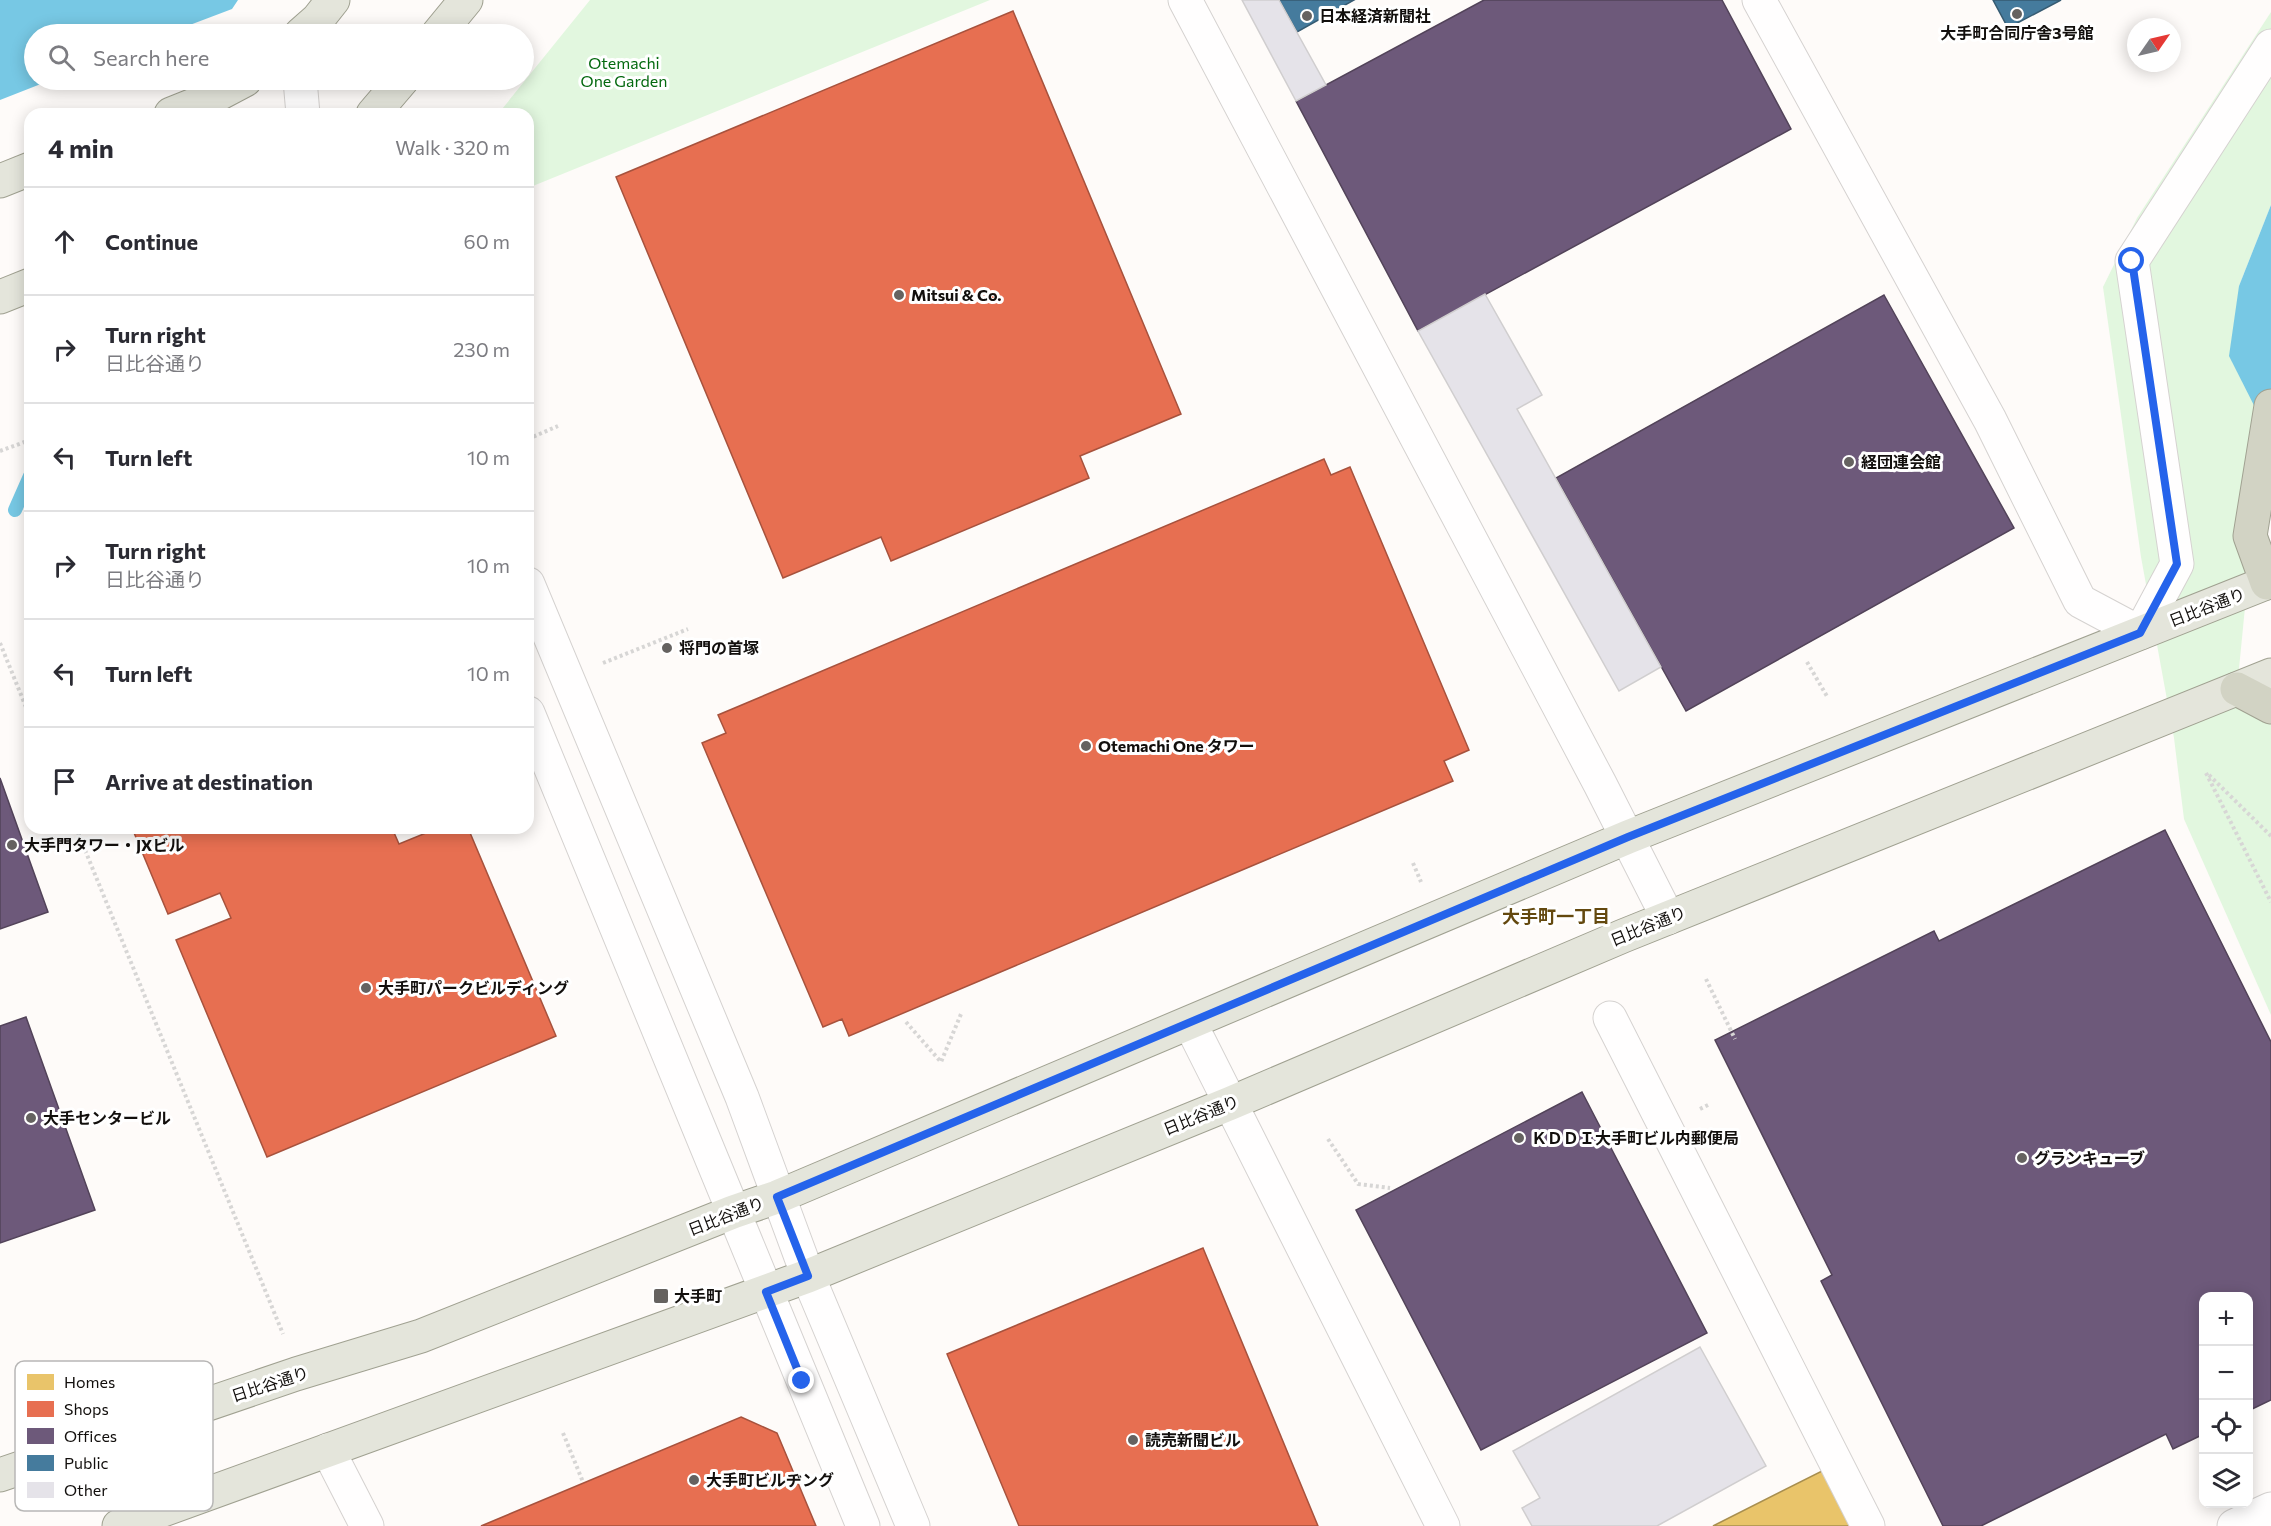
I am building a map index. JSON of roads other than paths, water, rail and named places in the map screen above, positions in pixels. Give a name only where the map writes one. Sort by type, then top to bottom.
[{"type":"highway","points":[[2269,582],[2250,536],[2271,405]]},
{"type":"highway","points":[[2236,689],[2271,707]]},
{"type":"main road","points":[[446,24],[466,0]]},
{"type":"main road","points":[[187,108],[226,90]]},
{"type":"main road","points":[[380,108],[394,90]]},
{"type":"main road","points":[[0,181],[24,171]]},
{"type":"main road","points":[[0,297],[24,287]]},
{"type":"main road","name":"日比谷通り","points":[[213,1403],[421,1336],[733,1212],[777,1197],[1628,837],[2269,582]]},
{"type":"main road","name":"日比谷通り","points":[[213,1492],[808,1276],[1231,1103],[1668,918],[2271,675]]},
{"type":"main road","name":"日比谷通り","points":[[0,1475],[15,1470]]},
{"type":"main road","name":"日比谷通り","points":[[119,1526],[160,1511]]},
{"type":"street","points":[[1185,0],[1628,837],[1668,918]]},
{"type":"street","points":[[1759,0],[1990,420],[2080,601],[2140,633],[2177,564],[2132,261],[2271,46]]},
{"type":"street","points":[[301,90],[302,108]]},
{"type":"street","points":[[534,598],[742,1097],[808,1276],[913,1526]]},
{"type":"street","points":[[534,728],[863,1526]]},
{"type":"street","points":[[1610,1018],[1868,1526]]},
{"type":"street","points":[[1190,1023],[1443,1526]]},
{"type":"street","points":[[328,1450],[367,1526]]},
{"type":"street","points":[[2234,1526],[2271,1509]]},
{"type":"water","points":[[0,0],[238,0],[232,9],[192,24],[24,24],[26,90],[0,100]]},
{"type":"water","points":[[2271,205],[2271,439],[2229,356],[2239,286]]},
{"type":"waterway","points":[[15,510],[24,490]]},
{"type":"place","name":"大手町合同庁舎3号館","points":[[2017,14]]},
{"type":"place","name":"日本経済新聞社","points":[[1307,16]]},
{"type":"place","name":"Mitsui & Co.","points":[[899,295]]},
{"type":"place","name":"経団連会館","points":[[1849,462]]},
{"type":"place","name":"将門の首塚","points":[[667,648]]},
{"type":"place","name":"Otemachi One タワー","points":[[1086,746]]},
{"type":"place","name":"大手門タワー・JXビル","points":[[12,845]]},
{"type":"place","name":"大手町パークビルディング","points":[[366,988]]},
{"type":"place","name":"大手センタービル","points":[[31,1118]]},
{"type":"place","name":"ＫＤＤＩ大手町ビル内郵便局","points":[[1519,1138]]},
{"type":"place","name":"グランキューブ","points":[[2022,1158]]},
{"type":"place","name":"大手町","points":[[661,1296]]},
{"type":"place","name":"読売新聞ビル","points":[[1133,1440]]},
{"type":"place","name":"大手町ビルヂング","points":[[694,1480]]},
{"type":"district","name":"大手町一丁目","points":[[1556,917]]},
{"type":"park label","name":"Otemachi One Garden","points":[[624,72]]}]
